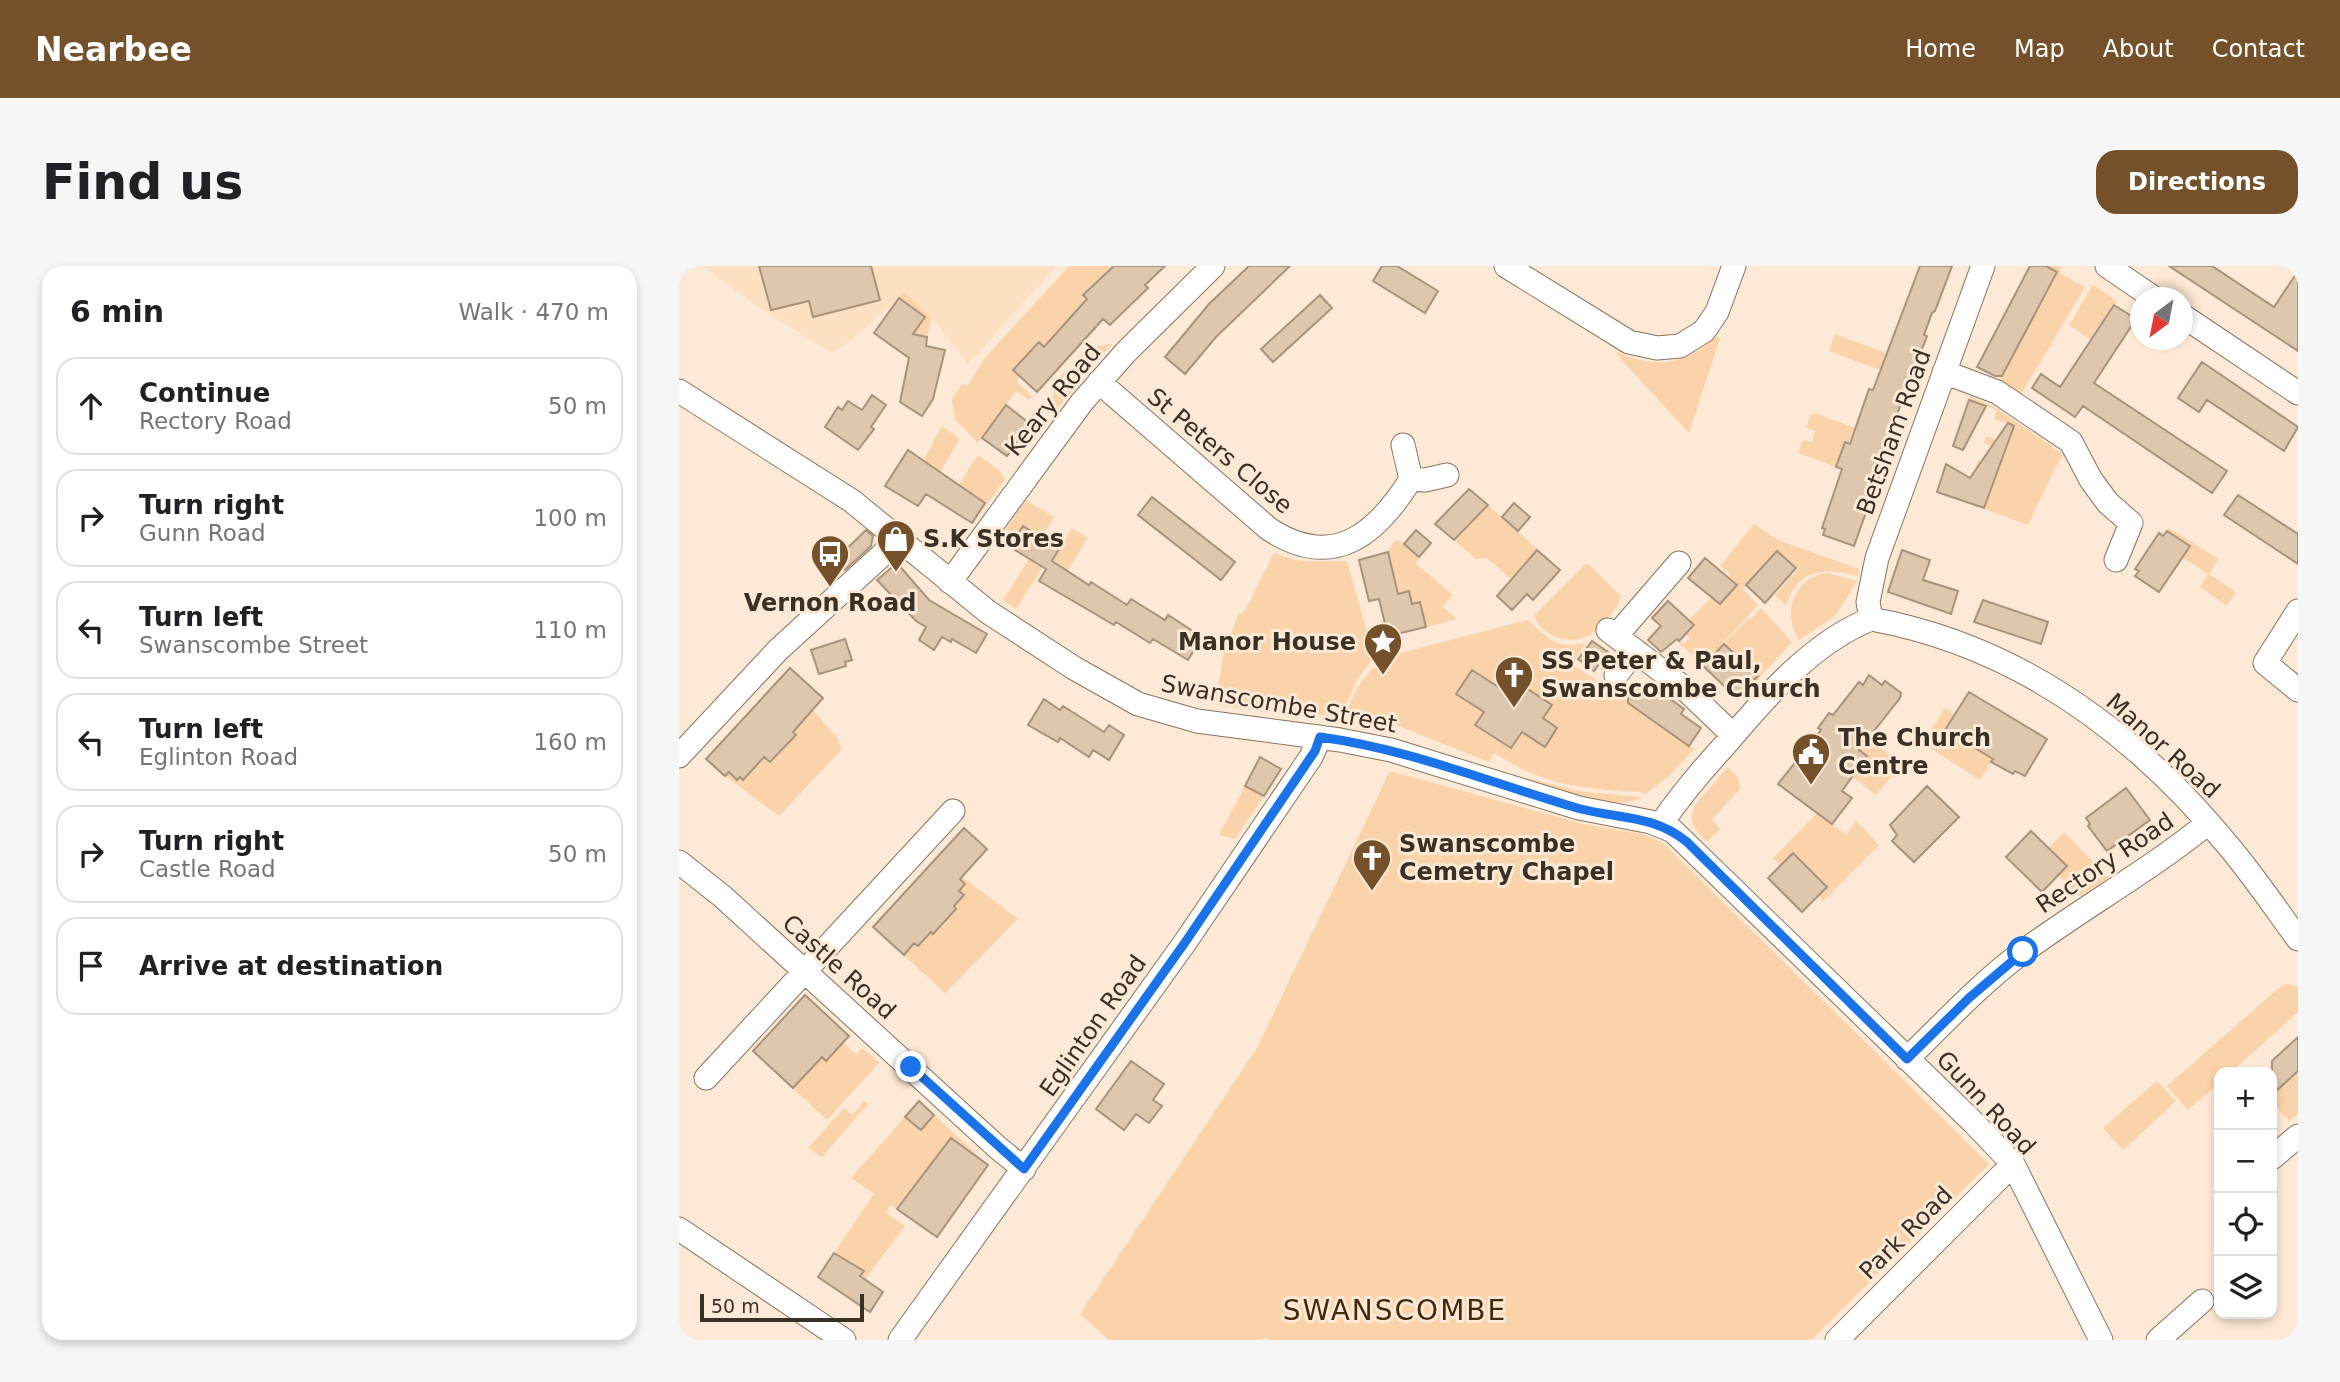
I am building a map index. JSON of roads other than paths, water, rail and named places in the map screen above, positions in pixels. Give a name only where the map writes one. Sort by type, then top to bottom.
[{"type":"street","name":"Keary Road","points":[[950,582],[1042,453],[1099,382],[1213,266]]},
{"type":"street","points":[[1506,266],[1629,342],[1657,348],[1680,346],[1704,331],[1717,313],[1734,266]]},
{"type":"street","name":"Betsham Road","points":[[1871,619],[1868,602],[1874,566],[1983,266]]},
{"type":"street","points":[[2107,266],[2138,287]]},
{"type":"street","points":[[2193,323],[2298,393]]},
{"type":"street","points":[[1944,372],[1997,392],[2071,442],[2091,480],[2108,503],[2131,523],[2116,560]]},
{"type":"street","name":"St Peters Close","points":[[1099,382],[1269,529],[1297,544],[1325,547],[1355,539],[1375,526],[1388,513],[1411,479]]},
{"type":"street","name":"Swanscombe Street","points":[[679,391],[832,486],[989,612],[1043,648],[1138,704],[1197,721],[1320,737],[1402,752],[1579,808],[1661,824]]},
{"type":"street","points":[[1403,444],[1411,479],[1425,480],[1447,475]]},
{"type":"street","points":[[679,756],[778,650],[898,538]]},
{"type":"street","points":[[1679,563],[1612,633],[1683,688],[1733,735]]},
{"type":"street","points":[[2298,611],[2265,663],[2298,690]]},
{"type":"street","points":[[1661,824],[1685,790],[1784,681],[1814,654],[1845,632],[1871,619]]},
{"type":"street","name":"Manor Road","points":[[1871,619],[1904,625],[1954,642],[2036,678],[2093,715],[2125,740],[2208,823],[2246,867],[2298,939]]},
{"type":"street","points":[[1616,675],[1635,651]]},
{"type":"street","name":"Eglinton Road","points":[[900,1340],[1024,1169],[1264,827],[1315,751],[1320,737]]},
{"type":"street","points":[[706,1078],[953,811]]},
{"type":"street","name":"Rectory Road","points":[[1907,1059],[1969,998],[2022,953],[2115,891],[2208,823]]},
{"type":"street","name":"Gunn Road","points":[[1661,824],[1687,842],[2013,1164],[2101,1340]]},
{"type":"street","name":"Castle Road","points":[[679,862],[722,896],[1024,1169]]},
{"type":"street","points":[[2277,1154],[2298,1136]]},
{"type":"street","name":"Park Road","points":[[1837,1340],[2013,1164]]},
{"type":"street","points":[[679,1229],[845,1340]]},
{"type":"street","points":[[2158,1340],[2202,1301]]},
{"type":"place","name":"S.K Stores","points":[[896,573]]},
{"type":"place","name":"Vernon Road","points":[[830,588]]},
{"type":"place","name":"Manor House","points":[[1383,676]]},
{"type":"place","name":"SS Peter & Paul, Swanscombe Church","points":[[1514,709]]},
{"type":"place","name":"The Church Centre","points":[[1811,786]]},
{"type":"place","name":"Swanscombe Cemetry Chapel","points":[[1372,892]]},
{"type":"district","name":"SWANSCOMBE","points":[[1395,1310]]}]
